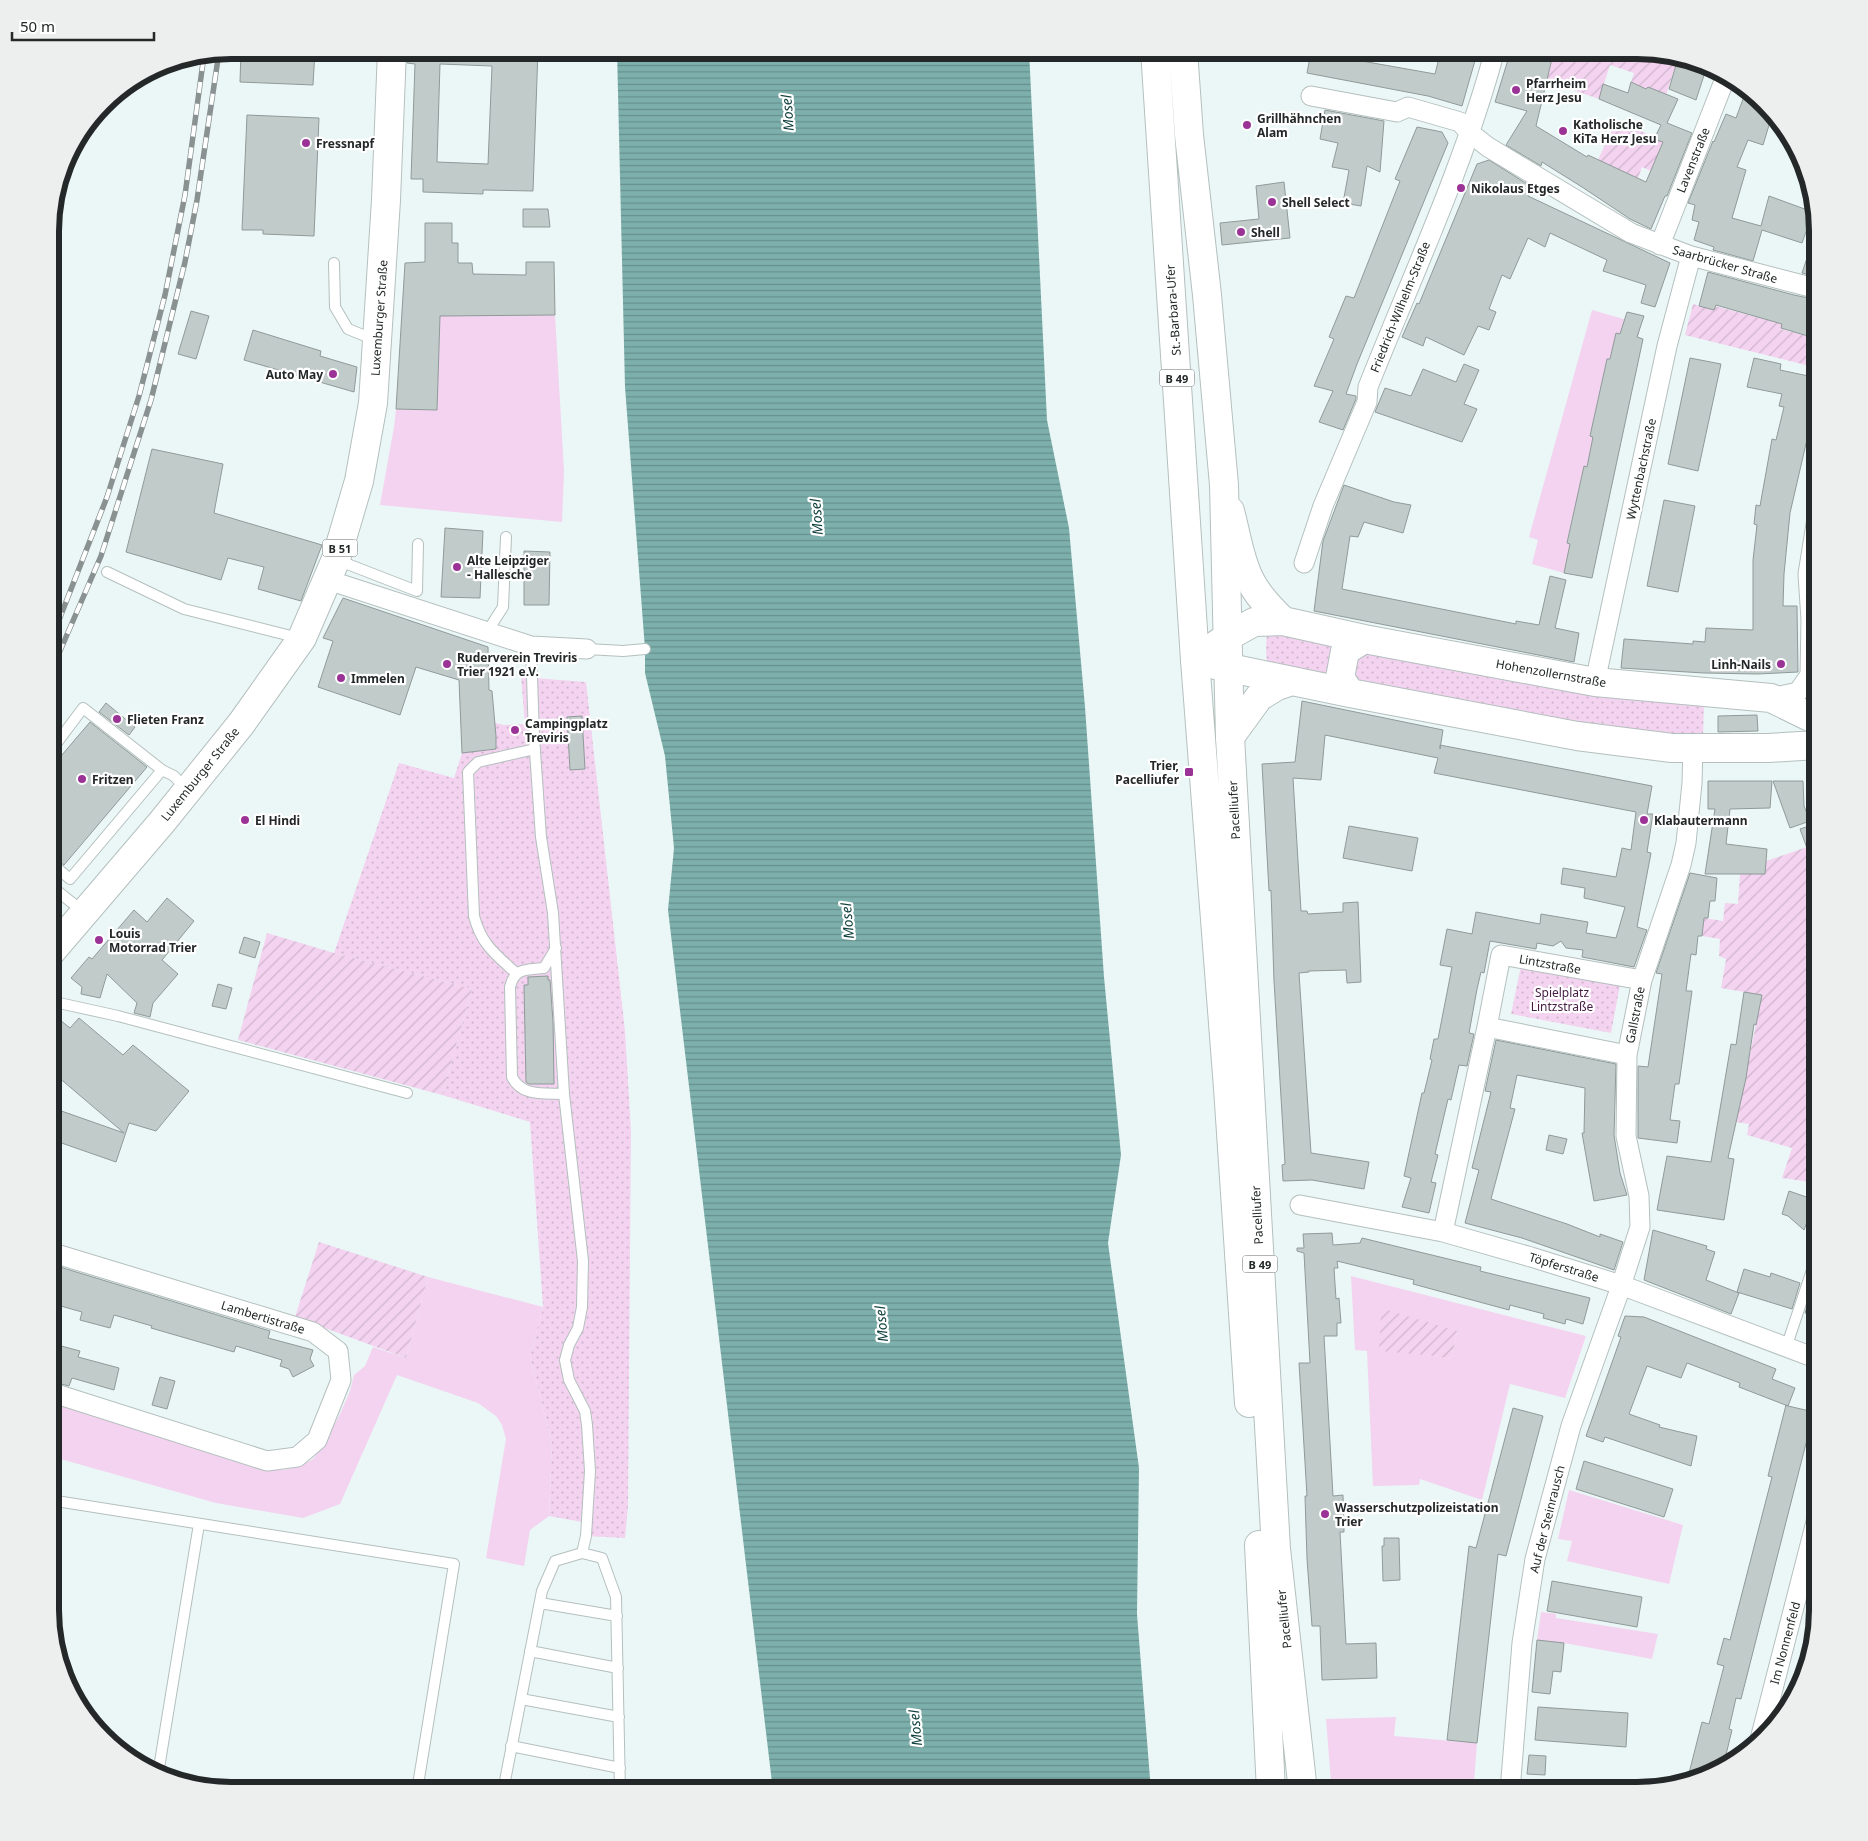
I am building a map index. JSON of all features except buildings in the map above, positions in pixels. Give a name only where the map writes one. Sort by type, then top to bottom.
[{"type":"main road","name":"Luxemburger Straße","points":[[59,944],[241,724],[302,638],[332,570],[360,481],[373,403],[386,200],[392,59]]},
{"type":"main road","name":"St.-Barbara-Ufer","points":[[1158,59],[1189,135],[1207,295],[1224,485],[1227,637]]},
{"type":"main road","name":"St.-Barbara-Ufer","points":[[1181,59],[1172,96],[1195,660]]},
{"type":"main road","points":[[1224,485],[1240,553],[1249,579],[1264,601],[1283,621]]},
{"type":"main road","name":"Hohenzollernstraße","points":[[1195,660],[1227,637],[1254,622],[1283,621],[1364,639],[1595,682],[1771,698],[1809,717]]},
{"type":"main road","name":"Pacelliufer","points":[[1227,637],[1230,737],[1276,1549],[1302,1782]]},
{"type":"main road","points":[[1350,693],[1340,678],[1345,651],[1364,639]]},
{"type":"main road","points":[[1195,660],[1350,693],[1577,736],[1672,748],[1768,748],[1809,746]]},
{"type":"main road","name":"Pacelliufer","points":[[1195,660],[1225,1048],[1257,1505],[1271,1782]]},
{"type":"main road","points":[[1230,737],[1259,697],[1277,686],[1292,681]]},
{"type":"main road","points":[[1768,748],[1781,731],[1782,723],[1771,698]]},
{"type":"street","name":"Friedrich-Wilhelm-Straße","points":[[1304,563],[1323,506],[1367,402],[1368,387],[1470,133],[1493,59]]},
{"type":"street","name":"Lavenstraße","points":[[1660,245],[1724,82]]},
{"type":"street","name":"Saarbrücker Straße","points":[[1312,96],[1398,112],[1408,107],[1460,122],[1470,133],[1488,147],[1623,228],[1660,245],[1691,256],[1809,287]]},
{"type":"street","name":"Wyttenbachstraße","points":[[1595,682],[1667,346],[1691,256]]},
{"type":"street","points":[[1809,568],[1809,597]]},
{"type":"street","points":[[332,570],[487,632],[532,646],[587,649]]},
{"type":"street","points":[[1771,698],[1798,692],[1809,676]]},
{"type":"street","name":"Gallstraße","points":[[1621,1285],[1640,1226],[1639,1196],[1626,1136],[1627,1055],[1642,980],[1681,865],[1686,843],[1692,783],[1693,748]]},
{"type":"street","name":"Lintzstraße","points":[[1443,1232],[1502,955],[1642,980]]},
{"type":"street","points":[[1487,1028],[1627,1055]]},
{"type":"street","name":"Töpferstraße","points":[[1300,1205],[1443,1232],[1621,1285],[1809,1356]]},
{"type":"street","name":"Lambertistraße","points":[[59,1255],[313,1332],[338,1351],[341,1380],[317,1440],[297,1457],[268,1461],[59,1395]]},
{"type":"street","name":"Auf der Steinrausch","points":[[1511,1782],[1522,1643],[1535,1559],[1571,1426],[1621,1285]]},
{"type":"street","name":"Im Nonnenfeld","points":[[1769,1721],[1809,1552]]},
{"type":"lane","points":[[334,263],[336,307],[344,322],[348,329],[378,341]]},
{"type":"lane","points":[[487,632],[503,607],[506,537]]},
{"type":"lane","points":[[332,570],[417,591],[418,544]]},
{"type":"lane","points":[[107,572],[184,609],[302,638]]},
{"type":"lane","points":[[532,646],[534,749],[541,837],[553,913],[564,1094],[583,1261],[582,1307],[578,1328],[569,1345],[565,1360],[569,1380],[585,1411],[587,1425],[590,1471],[586,1536],[582,1553]]},
{"type":"lane","points":[[587,649],[623,651],[645,649]]},
{"type":"lane","points":[[59,740],[83,708],[162,770],[174,776],[187,791]]},
{"type":"lane","points":[[516,973],[491,950],[478,931],[474,916],[468,772],[478,762],[534,749]]},
{"type":"lane","points":[[59,870],[70,879],[162,770]]},
{"type":"lane","points":[[59,892],[86,913]]},
{"type":"lane","points":[[556,948],[544,968],[522,970],[516,973],[512,979],[510,987],[512,1077],[516,1086],[525,1091],[564,1094]]},
{"type":"lane","points":[[59,1003],[118,1016],[407,1093]]},
{"type":"lane","points":[[1786,1348],[1809,1279]]},
{"type":"lane","points":[[59,1501],[454,1564],[418,1782]]},
{"type":"lane","points":[[159,1766],[199,1524]]},
{"type":"lane","points":[[505,1782],[542,1591],[555,1561],[582,1553],[602,1558],[616,1597],[620,1782]]},
{"type":"lane","points":[[540,1603],[617,1616]]},
{"type":"lane","points":[[530,1651],[618,1668]]},
{"type":"lane","points":[[521,1699],[619,1717]]},
{"type":"lane","points":[[511,1746],[620,1768]]},
{"type":"green space","points":[[1648,59],[1676,63],[1665,98],[1631,82],[1634,73],[1610,65],[1599,99],[1547,81],[1551,63],[1543,60]]},
{"type":"green space","points":[[1616,121],[1663,142],[1651,171],[1642,167],[1638,178],[1598,160]]},
{"type":"green space","points":[[1693,304],[1714,310],[1715,306],[1782,324],[1781,329],[1809,337],[1809,366],[1685,335]]},
{"type":"green space","points":[[1592,310],[1641,324],[1638,338],[1616,333],[1610,359],[1607,359],[1590,436],[1593,437],[1587,467],[1584,466],[1578,493],[1576,517],[1572,517],[1567,543],[1570,544],[1564,573],[1532,564],[1538,540],[1529,537]]},
{"type":"green space","points":[[440,315],[555,315],[564,471],[562,522],[380,505],[396,409],[437,410]]},
{"type":"green space","points":[[1267,631],[1345,643],[1331,680],[1267,666]]},
{"type":"green space","points":[[1363,651],[1704,702],[1703,740],[1587,729],[1363,687],[1354,679],[1352,662]]},
{"type":"green space","name":"Campingplatz Treviris","points":[[521,677],[586,682],[625,1031],[631,1131],[628,1506],[625,1538],[586,1536],[582,1522],[549,1516],[552,1443],[530,1357],[543,1307],[530,1122],[442,1095],[472,989],[334,953],[399,763],[454,778],[462,753],[496,749],[495,723],[504,725],[525,724]]},
{"type":"green space","points":[[1807,847],[1809,852],[1809,1182],[1782,1178],[1792,1148],[1747,1135],[1749,1124],[1736,1122],[1762,995],[1721,988],[1726,959],[1719,956],[1720,939],[1702,936],[1704,918],[1723,921],[1725,903],[1738,904],[1740,874],[1765,874],[1766,861]]},
{"type":"green space","points":[[267,933],[334,953],[472,989],[442,1095],[238,1040]]},
{"type":"green space","name":"Spielplatz Lintzstraße","points":[[1521,966],[1620,985],[1611,1033],[1511,1014]]},
{"type":"green space","points":[[319,1242],[428,1277],[406,1358],[295,1317]]},
{"type":"green space","points":[[1351,1276],[1586,1336],[1565,1398],[1510,1384],[1482,1500],[1420,1479],[1419,1485],[1373,1486],[1367,1351],[1355,1350]],"holes":[[[1457,1331],[1452,1359],[1427,1355]]]},
{"type":"green space","points":[[428,1277],[543,1307],[530,1357],[552,1443],[549,1516],[530,1530],[524,1566],[486,1558],[506,1439],[502,1425],[496,1416],[478,1403],[397,1375],[340,1504],[303,1518],[216,1503],[59,1459],[59,1403],[264,1469],[284,1470],[301,1466],[313,1459],[325,1442],[350,1391],[354,1375],[365,1366],[373,1347],[406,1358]]},
{"type":"green space","points":[[1387,1310],[1457,1331],[1452,1359],[1379,1351],[1381,1312]]},
{"type":"green space","points":[[1569,1490],[1683,1525],[1669,1584],[1567,1561],[1572,1541],[1558,1539]]},
{"type":"green space","points":[[1541,1612],[1556,1614],[1556,1618],[1658,1634],[1652,1659],[1537,1640]]},
{"type":"green space","points":[[1396,1717],[1394,1736],[1477,1743],[1474,1782],[1331,1782],[1326,1719]]},
{"type":"water","name":"Mosel","points":[[617,59],[1029,59],[1047,420],[1069,528],[1085,707],[1104,977],[1121,1155],[1108,1243],[1139,1468],[1137,1614],[1150,1782],[772,1782],[668,910],[674,848],[665,756],[645,673],[645,649],[625,387]]},
{"type":"railway","points":[[59,653],[101,556],[151,400],[185,262],[197,200],[218,60]]},
{"type":"railway","points":[[59,620],[107,497],[139,396],[165,295],[185,195],[203,61]]},
{"type":"place","name":"Pfarrheim Herz Jesu","points":[[1516,90]]},
{"type":"place","name":"Grillhähnchen Alam","points":[[1247,125]]},
{"type":"place","name":"Katholische KiTa Herz Jesu","points":[[1563,131]]},
{"type":"place","name":"Fressnapf","points":[[306,143]]},
{"type":"place","name":"Nikolaus Etges","points":[[1461,188]]},
{"type":"place","name":"Shell Select","points":[[1272,202]]},
{"type":"place","name":"Shell","points":[[1241,232]]},
{"type":"place","name":"Auto May","points":[[333,374]]},
{"type":"place","name":"Alte Leipziger - Hallesche","points":[[457,567]]},
{"type":"place","name":"Ruderverein Treviris Trier 1921 e.V.","points":[[447,664]]},
{"type":"place","name":"Linh-Nails","points":[[1781,664]]},
{"type":"place","name":"Immelen","points":[[341,678]]},
{"type":"place","name":"Flieten Franz","points":[[117,719]]},
{"type":"place","name":"Campingplatz Treviris","points":[[515,730]]},
{"type":"place","name":"Trier, Pacelliufer","points":[[1189,772]]},
{"type":"place","name":"Fritzen","points":[[82,779]]},
{"type":"place","name":"El Hindi","points":[[245,820]]},
{"type":"place","name":"Klabautermann","points":[[1644,820]]},
{"type":"place","name":"Louis Motorrad Trier","points":[[99,940]]},
{"type":"place","name":"Wasserschutzpolizeistation Trier","points":[[1325,1514]]}]
